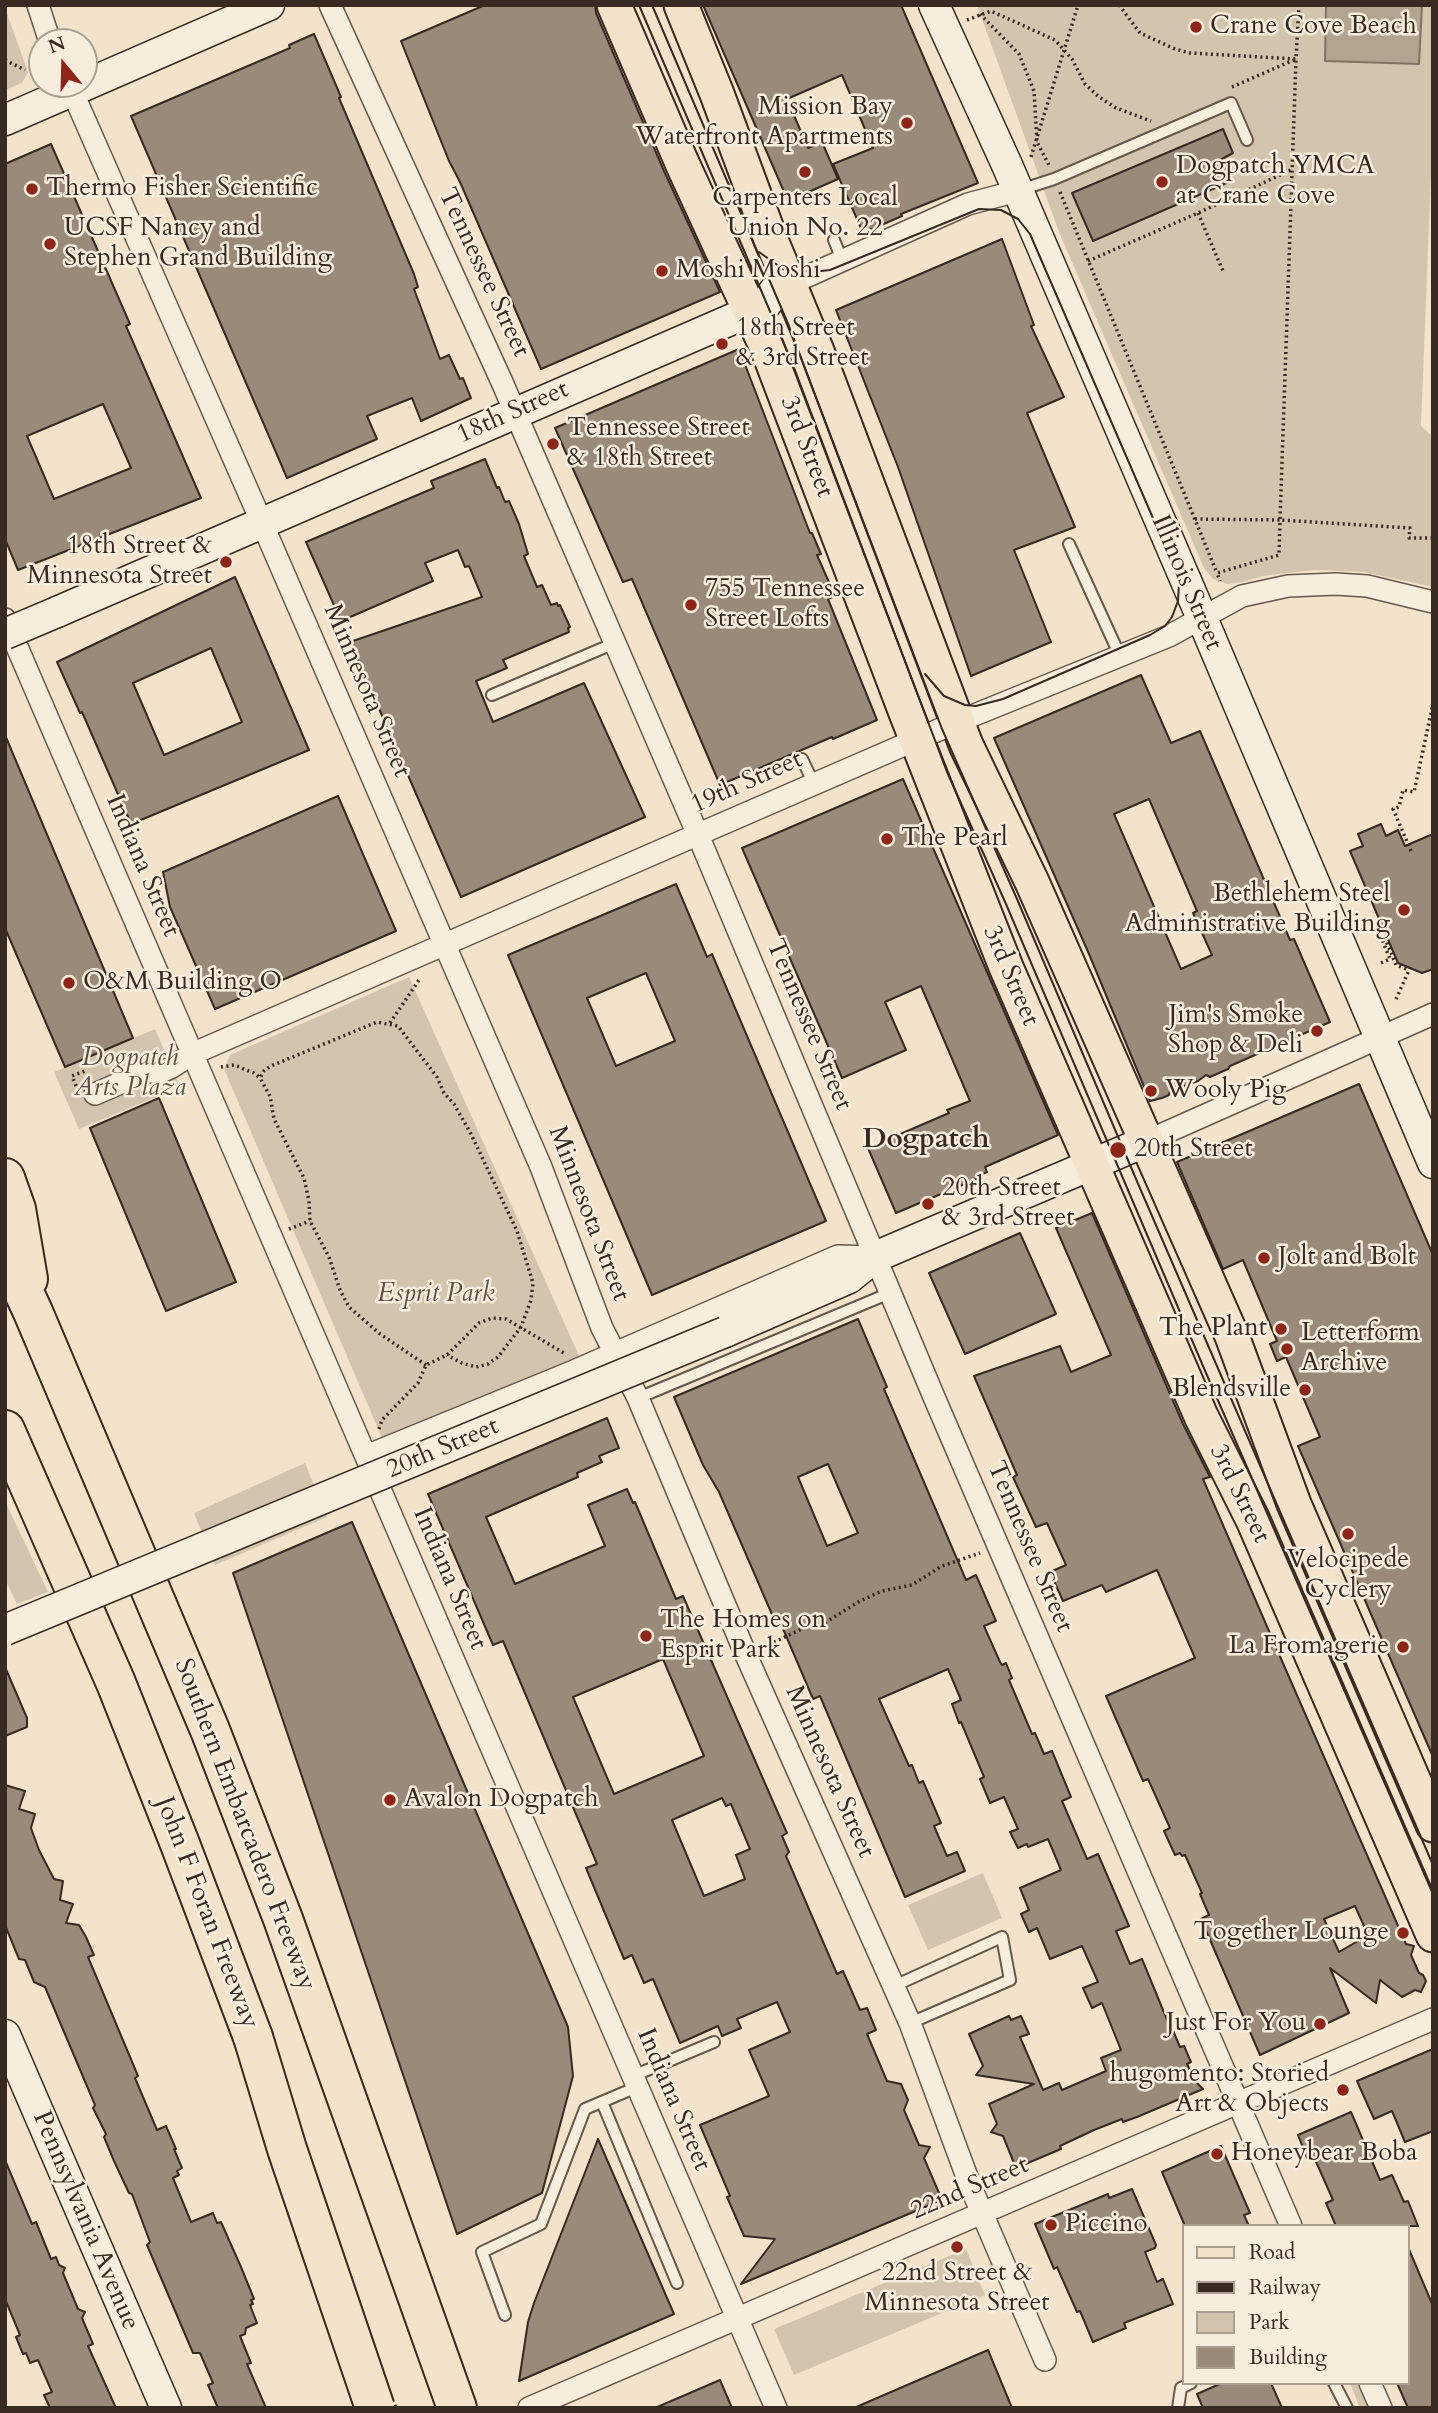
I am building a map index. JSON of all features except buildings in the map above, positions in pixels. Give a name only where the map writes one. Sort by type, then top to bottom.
[{"type":"highway","points":[[5,1178],[16,1209],[33,1312]]},
{"type":"highway","name":"Southern Embarcadero Freeway","points":[[5,1252],[210,1730],[316,2009],[457,2408]]},
{"type":"highway","name":"John F Foran Freeway","points":[[5,1430],[147,1759],[253,2037],[287,2149],[375,2408]]},
{"type":"highway","points":[[5,1438],[26,1475]]},
{"type":"main road","name":"3rd Street","points":[[614,5],[682,163],[751,311],[794,415],[1006,967],[1201,1416],[1253,1520],[1433,1935]]},
{"type":"main road","name":"3rd Street","points":[[681,5],[957,722],[995,809],[1032,882],[1243,1362],[1294,1504],[1433,1825]]},
{"type":"street","points":[[38,5],[45,28]]},
{"type":"street","points":[[98,75],[269,5]]},
{"type":"street","name":"Tennessee Street","points":[[330,5],[516,414],[1290,2224]]},
{"type":"street","name":"Illinois Street","points":[[939,17],[1202,618],[1433,1163]]},
{"type":"street","points":[[5,120],[48,98]]},
{"type":"street","name":"Minnesota Street","points":[[75,98],[541,1167],[602,1328],[638,1398],[746,1655],[910,2023],[970,2185],[1045,2360]]},
{"type":"street","name":"18th Street","points":[[5,634],[751,311],[767,303],[775,291],[968,204],[1017,191]]},
{"type":"street","name":"19th Street","points":[[95,1094],[146,1072],[161,1072],[172,1068],[192,1054],[957,722],[1169,636],[1242,596],[1311,584],[1367,586],[1433,602]]},
{"type":"street","name":"Indiana Street","points":[[5,619],[776,2408]]},
{"type":"street","name":"20th Street","points":[[5,1630],[725,1332],[849,1278],[875,1257],[1147,1141],[1433,1014]]},
{"type":"street","name":"20th Street","points":[[366,1456],[615,1354],[838,1256],[875,1257]]},
{"type":"street","name":"22nd Street","points":[[529,2408],[1433,2019]]},
{"type":"street","name":"Pennsylvania Avenue","points":[[5,2035],[166,2408]]},
{"type":"street","points":[[1371,2385],[1381,2408]]},
{"type":"lane","points":[[1017,191],[1054,179],[1231,103],[1248,140]]},
{"type":"lane","points":[[834,240],[842,260]]},
{"type":"lane","points":[[1069,544],[1120,656]]},
{"type":"lane","points":[[492,695],[615,643]]},
{"type":"lane","points":[[802,759],[814,784]]},
{"type":"lane","points":[[638,1398],[890,1293]]},
{"type":"lane","points":[[894,1986],[1002,1937],[1010,1980],[910,2023]]},
{"type":"lane","points":[[505,2315],[482,2252],[541,2224],[585,2109],[714,2042]]},
{"type":"lane","points":[[602,2102],[677,2283]]},
{"type":"lane","points":[[1178,2408],[1181,2388],[1187,2385]]},
{"type":"lane","points":[[1335,2385],[1347,2408]]},
{"type":"path","points":[[1031,157],[1078,5]]},
{"type":"path","points":[[1119,5],[1140,33],[1175,49],[1190,53],[1296,59]]},
{"type":"path","points":[[1217,573],[1279,555],[1291,170],[1300,5]]},
{"type":"path","points":[[939,17],[990,11],[1055,40],[1072,59],[1085,84],[1099,97],[1116,108],[1154,122],[1159,134]]},
{"type":"path","points":[[980,14],[1019,54],[1034,91],[1037,142],[1220,581]]},
{"type":"path","points":[[5,60],[25,70]]},
{"type":"path","points":[[1088,261],[1198,214],[1291,170]]},
{"type":"path","points":[[1198,214],[1223,271]]},
{"type":"path","points":[[1195,519],[1280,520],[1410,528],[1409,538],[1433,538]]},
{"type":"path","points":[[1411,851],[1393,809],[1399,807],[1403,790],[1414,792],[1433,704]]},
{"type":"path","points":[[1381,964],[1390,959],[1381,937],[1384,936],[1396,965],[1410,969],[1396,999]]},
{"type":"path","points":[[390,1023],[419,980]]},
{"type":"path","points":[[261,1078],[264,1071],[282,1061],[377,1022],[398,1026],[431,1068],[471,1134],[517,1231],[533,1283],[531,1300],[521,1327],[498,1357],[488,1364],[476,1367],[447,1355]]},
{"type":"path","points":[[221,1067],[234,1065],[261,1078],[270,1096],[274,1119],[304,1178],[310,1221],[329,1257],[349,1307],[380,1334],[426,1365]]},
{"type":"path","points":[[72,1076],[85,1071]]},
{"type":"path","points":[[366,1456],[382,1420],[418,1383],[426,1365],[447,1355],[479,1323],[492,1318],[506,1319],[585,1366]]},
{"type":"path","points":[[746,1655],[808,1626],[826,1622],[882,1591],[912,1585],[942,1566],[998,1546]]},
{"type":"green space","points":[[977,5],[1433,5],[1433,122],[1421,426],[1433,437],[1433,587],[1364,572],[1315,570],[1263,576],[1227,584],[1213,579],[1204,568],[1059,232]]},
{"type":"green space","points":[[5,8],[28,72],[22,83],[5,90]]},
{"type":"green space","name":"Esprit Park","points":[[409,977],[580,1358],[382,1438],[224,1069],[230,1055]]},
{"type":"green space","name":"Dogpatch Arts Plaza","points":[[155,1029],[180,1087],[79,1129],[54,1072]]},
{"type":"green space","points":[[305,1463],[327,1517],[215,1565],[194,1513]]},
{"type":"green space","points":[[5,1501],[48,1592],[17,1604],[5,1579]]},
{"type":"green space","points":[[983,1873],[1002,1918],[928,1950],[908,1905]]},
{"type":"green space","points":[[966,2249],[985,2295],[794,2375],[774,2329]]},
{"type":"green space","points":[[1351,2385],[1359,2385],[1369,2408],[1360,2408]]},
{"type":"shaded area","points":[[1326,5],[1422,5],[1419,64],[1325,61]]},
{"type":"tram line","points":[[639,5],[793,365],[947,772],[1433,1894]]},
{"type":"tram line","points":[[652,5],[789,326],[942,729],[1433,1865]]},
{"type":"tram line","points":[[759,252],[783,269],[812,272],[830,270],[979,209],[1001,210],[1018,219],[1030,234],[1175,569],[1179,584],[1178,601],[1165,626],[1003,699],[976,706],[965,705],[944,696],[925,674]]},
{"type":"railway","points":[[308,2207],[395,2408]]},
{"type":"railway","points":[[295,2212],[381,2408]]},
{"type":"place","name":"Crane Cove Beach","points":[[1196,27]]},
{"type":"place","name":"Mission Bay Waterfront Apartments","points":[[907,123]]},
{"type":"place","name":"Carpenters Local Union No. 22","points":[[805,172]]},
{"type":"place","name":"Dogpatch YMCA at Crane Cove","points":[[1162,182]]},
{"type":"place","name":"Thermo Fisher Scientific","points":[[32,189]]},
{"type":"place","name":"UCSF Nancy and Stephen Grand Building","points":[[50,244]]},
{"type":"place","name":"Moshi Moshi","points":[[662,271]]},
{"type":"place","name":"18th Street & 3rd Street","points":[[722,344]]},
{"type":"place","name":"Tennessee Street & 18th Street","points":[[553,444]]},
{"type":"place","name":"18th Street & Minnesota Street","points":[[226,562]]},
{"type":"place","name":"755 Tennessee Street Lofts","points":[[691,605]]},
{"type":"place","name":"The Pearl","points":[[887,839]]},
{"type":"place","name":"Bethlehem Steel Administrative Building","points":[[1404,910]]},
{"type":"place","name":"O&M Building O","points":[[69,983]]},
{"type":"place","name":"Jim's Smoke Shop & Deli","points":[[1317,1031]]},
{"type":"place","name":"Wooly Pig","points":[[1151,1091]]},
{"type":"place","name":"20th Street","points":[[1118,1150]]},
{"type":"place","name":"20th Street & 3rd Street","points":[[928,1204]]},
{"type":"place","name":"Jolt and Bolt","points":[[1264,1258]]},
{"type":"place","name":"The Plant","points":[[1281,1329]]},
{"type":"place","name":"Letterform Archive","points":[[1287,1349]]},
{"type":"place","name":"Blendsville","points":[[1305,1390]]},
{"type":"place","name":"Velocipede Cyclery","points":[[1348,1534]]},
{"type":"place","name":"The Homes on Esprit Park","points":[[646,1636]]},
{"type":"place","name":"La Fromagerie","points":[[1403,1647]]},
{"type":"place","name":"Avalon Dogpatch","points":[[390,1800]]},
{"type":"place","name":"Together Lounge","points":[[1403,1933]]},
{"type":"place","name":"Just For You","points":[[1320,2024]]},
{"type":"place","name":"hugomento: Storied Art & Objects","points":[[1343,2090]]},
{"type":"place","name":"Honeybear Boba","points":[[1217,2154]]},
{"type":"place","name":"Piccino","points":[[1051,2225]]},
{"type":"place","name":"22nd Street & Minnesota Street","points":[[957,2247]]},
{"type":"district","name":"Dogpatch","points":[[926,1141]]}]
